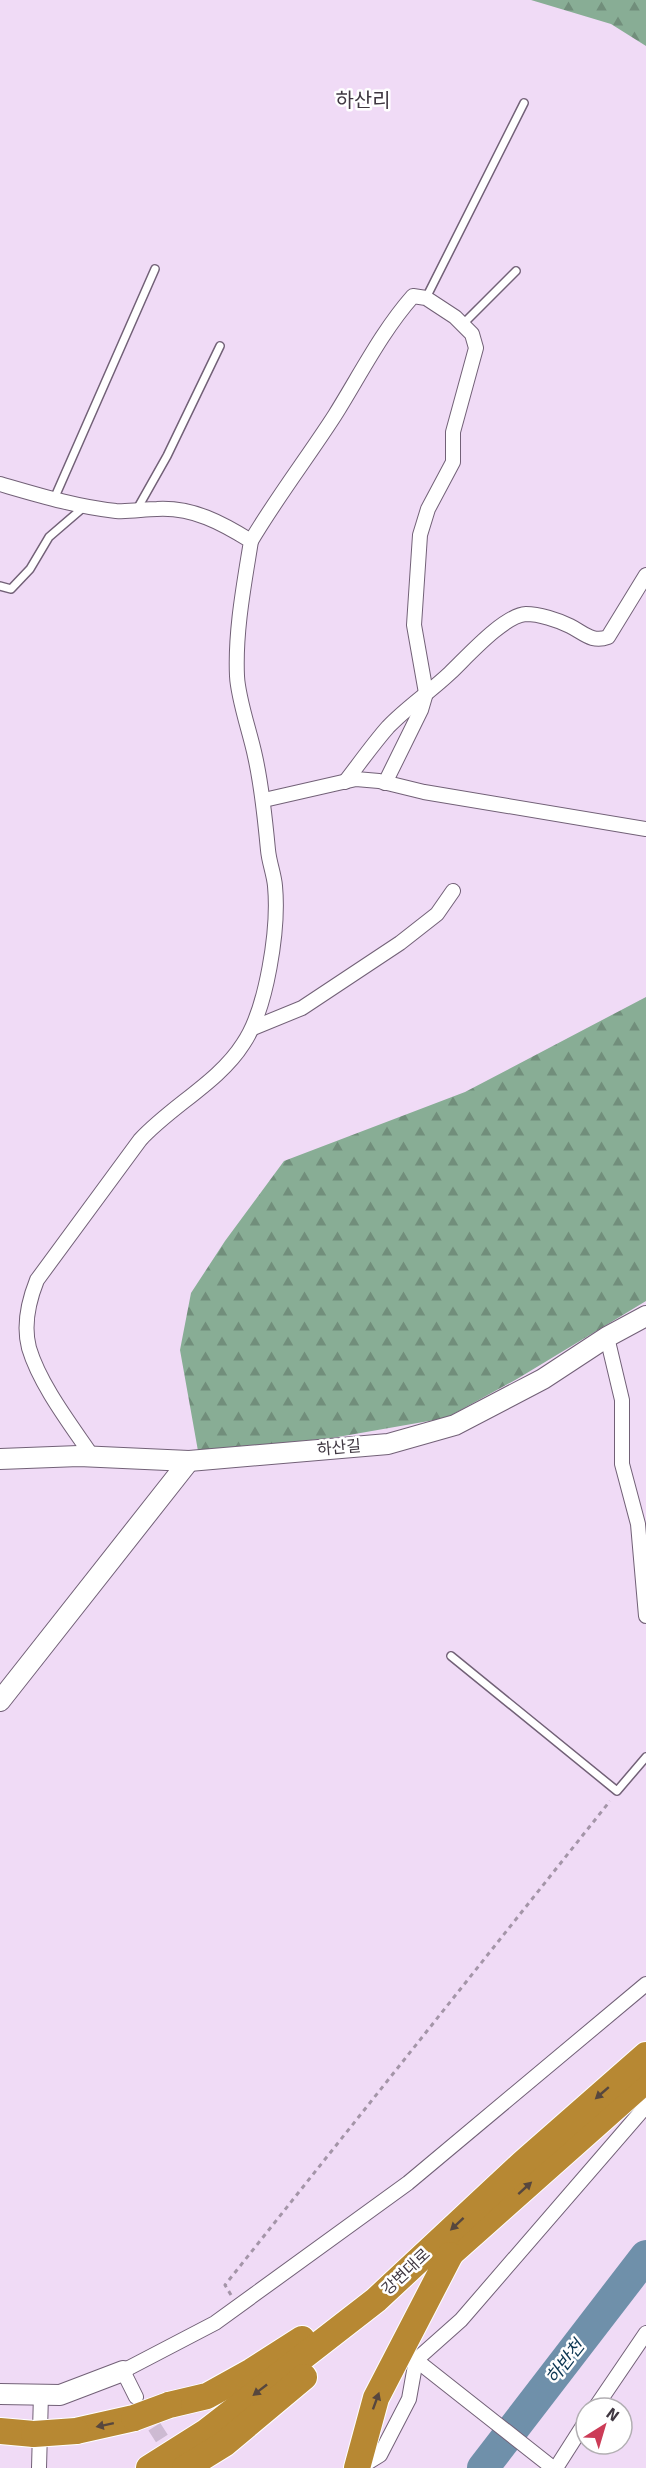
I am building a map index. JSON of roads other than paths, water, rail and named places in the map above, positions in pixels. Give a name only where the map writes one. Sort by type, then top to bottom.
[{"type":"highway","name":"강변대로","points":[[149,2468],[206,2432],[376,2300],[523,2163],[646,2055]]},
{"type":"highway","name":"강변대로","points":[[185,2468],[224,2444],[450,2255],[646,2080]]},
{"type":"highway","points":[[358,2464],[376,2398],[450,2255]]},
{"type":"highway","points":[[0,2431],[34,2434],[76,2431],[135,2408],[169,2405],[207,2396],[401,2277]]},
{"type":"street","points":[[92,1456],[65,1416],[42,1376],[29,1347],[28,1301],[37,1280],[140,1140],[153,1126],[195,1094],[222,1068],[242,1046],[253,1028],[270,958],[276,902],[275,882],[269,859],[264,800],[237,678],[238,639],[251,541],[273,503],[310,454],[413,296],[426,298],[462,324],[472,334],[476,348],[453,432],[453,462],[428,509],[420,535],[414,625],[426,693],[421,710],[385,783]]},
{"type":"street","points":[[0,484],[54,499],[119,512],[183,510],[218,521],[251,541]]},
{"type":"street","points":[[345,782],[388,728],[411,704],[481,642],[512,619],[524,614],[538,615],[569,625],[589,638],[599,640],[608,637],[646,575]]},
{"type":"street","points":[[264,800],[356,780],[385,783],[424,792],[646,829]]},
{"type":"street","points":[[253,1028],[302,1008],[400,943],[437,914],[453,891]]},
{"type":"street","name":"하산길","points":[[0,1459],[92,1456],[189,1461],[388,1444],[455,1425],[543,1379],[607,1337],[646,1316]]},
{"type":"street","points":[[607,1337],[622,1400],[622,1464],[638,1524],[646,1616]]},
{"type":"street","points":[[0,1701],[189,1461]]},
{"type":"street","points":[[0,2394],[60,2395],[123,2371],[215,2323],[408,2183],[646,1984]]},
{"type":"street","points":[[358,2464],[380,2455],[409,2399],[416,2360],[461,2320],[646,2106]]},
{"type":"street","points":[[603,2396],[646,2333]]},
{"type":"street","points":[[416,2360],[555,2468],[574,2439]]},
{"type":"street","points":[[123,2371],[135,2408]]},
{"type":"street","points":[[39,2468],[41,2394]]},
{"type":"lane","points":[[426,298],[524,103]]},
{"type":"lane","points":[[54,499],[155,269]]},
{"type":"lane","points":[[462,324],[516,271]]},
{"type":"lane","points":[[136,511],[167,456],[220,346]]},
{"type":"lane","points":[[0,586],[11,589],[22,580],[49,537],[85,506]]},
{"type":"lane","points":[[451,1656],[617,1791],[646,1757]]},
{"type":"waterway","name":"하반천","points":[[483,2468],[646,2256]]},
{"type":"tunnel","points":[[143,2409],[175,2459]]},
{"type":"district","name":"하산리","points":[[363,100]]}]
